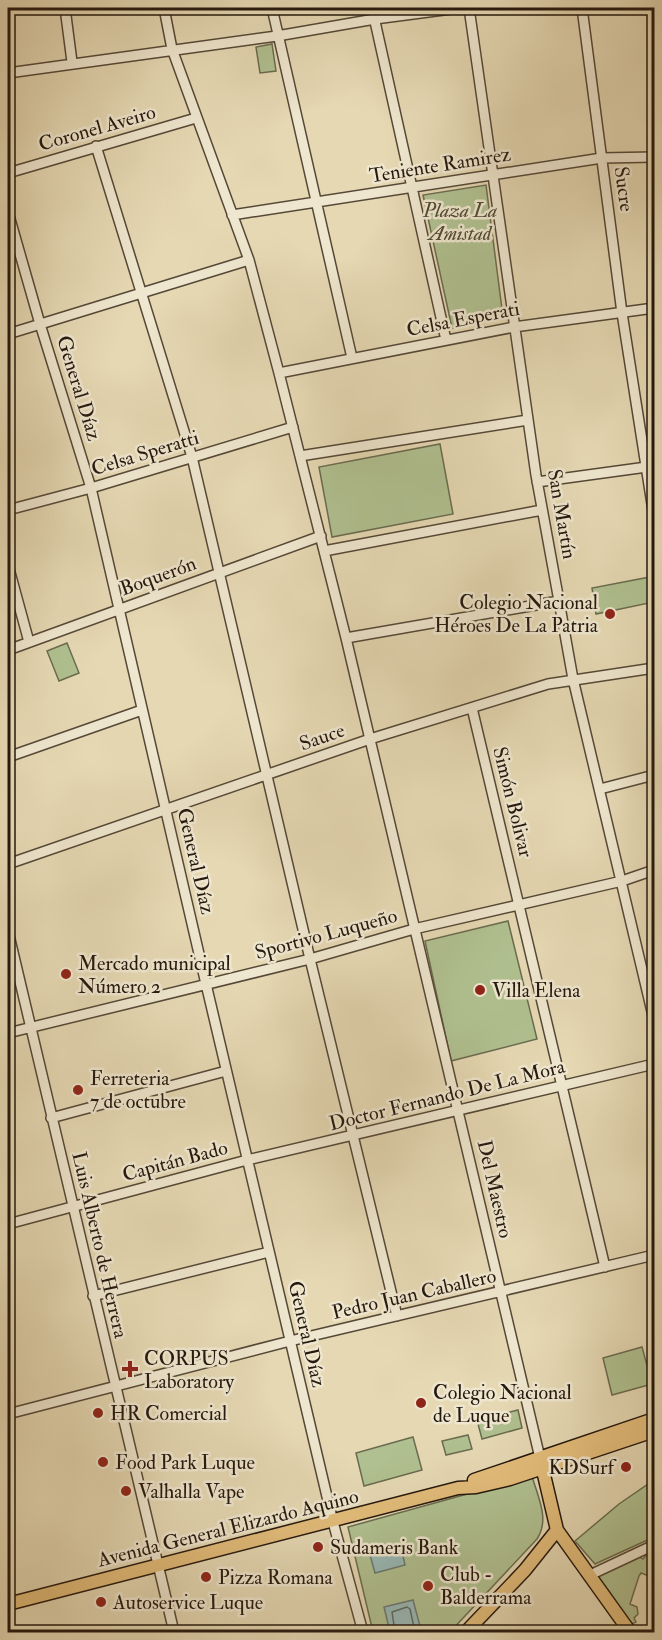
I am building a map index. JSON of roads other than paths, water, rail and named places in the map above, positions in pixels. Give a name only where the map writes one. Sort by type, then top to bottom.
[{"type":"main road","name":"Avenida General Elizardo Aquino","points":[[541,1463],[654,1419]]},
{"type":"main road","name":"Avenida General Elizardo Aquino","points":[[8,1604],[333,1522],[458,1488],[474,1480],[654,1431]]},
{"type":"main road","points":[[541,1463],[557,1530],[630,1632]]},
{"type":"main road","points":[[466,1632],[525,1569],[557,1530]]},
{"type":"street","points":[[65,8],[72,62]]},
{"type":"street","name":"Del Maestro","points":[[164,8],[172,49],[249,260],[279,373],[346,638],[541,1463]]},
{"type":"street","points":[[272,8],[352,358]]},
{"type":"street","points":[[372,8],[446,340]]},
{"type":"street","points":[[8,73],[459,8]]},
{"type":"street","name":"San Martín","points":[[469,8],[542,510],[573,679],[654,1020]]},
{"type":"street","name":"Sucre","points":[[582,8],[622,313],[650,466],[654,517]]},
{"type":"street","name":"Coronel Aveiro","points":[[8,173],[196,118]]},
{"type":"street","points":[[96,146],[192,457],[352,1137],[397,1316]]},
{"type":"street","name":"Teniente Ramirez","points":[[232,215],[602,158],[654,157]]},
{"type":"street","name":"General Díaz","points":[[8,212],[40,324],[92,488],[226,1071],[333,1522],[363,1632]]},
{"type":"street","points":[[8,334],[249,260]]},
{"type":"street","name":"Celsa Esperati","points":[[279,373],[514,327],[654,308]]},
{"type":"street","points":[[300,456],[528,420]]},
{"type":"street","name":"Celsa Speratti","points":[[8,510],[92,488],[292,427]]},
{"type":"street","points":[[537,482],[650,466]]},
{"type":"street","points":[[325,553],[542,510]]},
{"type":"street","name":"Boquerón","points":[[8,650],[321,536]]},
{"type":"street","points":[[8,565],[29,642]]},
{"type":"street","points":[[346,638],[559,601]]},
{"type":"street","name":"Sauce","points":[[8,864],[370,740],[548,684],[654,668]]},
{"type":"street","name":"Simón Bolivar","points":[[472,708],[563,1085],[604,1267]]},
{"type":"street","points":[[8,757],[142,710]]},
{"type":"street","points":[[600,789],[654,775]]},
{"type":"street","name":"Sportivo Luqueño","points":[[8,1033],[310,959],[414,929],[622,881],[654,870]]},
{"type":"street","name":"Luis Alberto de Herrera","points":[[8,931],[174,1632]]},
{"type":"street","name":"Doctor Fernando De La Mora","points":[[248,1160],[654,1064]]},
{"type":"street","points":[[51,1118],[226,1071]]},
{"type":"street","name":"Capitán Bado","points":[[8,1224],[248,1160]]},
{"type":"street","points":[[93,1296],[269,1252]]},
{"type":"street","name":"Pedro Juan Caballero","points":[[8,1414],[291,1341],[654,1255]]},
{"type":"street","points":[[590,1575],[654,1545]]},
{"type":"water","points":[[401,1547],[405,1565],[375,1573],[370,1555]]},
{"type":"water","points":[[413,1600],[421,1630],[390,1632],[384,1607]]},
{"type":"place","name":"Colegio Nacional Héroes De La Patria","points":[[610,614]]},
{"type":"place","name":"Mercado municipal Número 2","points":[[66,974]]},
{"type":"place","name":"Villa Elena","points":[[480,990]]},
{"type":"place","name":"Ferreteria 7 de octubre","points":[[78,1090]]},
{"type":"place","name":"CORPUS Laboratory","points":[[130,1369]]},
{"type":"place","name":"Colegio Nacional de Luque","points":[[421,1403]]},
{"type":"place","name":"HR Comercial","points":[[98,1413]]},
{"type":"place","name":"Food Park Luque","points":[[103,1462]]},
{"type":"place","name":"KDSurf","points":[[626,1467]]},
{"type":"place","name":"Valhalla Vape","points":[[126,1491]]},
{"type":"place","name":"Sudameris Bank","points":[[318,1547]]},
{"type":"place","name":"Pizza Romana","points":[[206,1577]]},
{"type":"place","name":"Club - Balderrama","points":[[428,1586]]},
{"type":"place","name":"Autoservice Luque","points":[[101,1602]]},
{"type":"park label","name":"Plaza La Amistad","points":[[460,222]]}]
